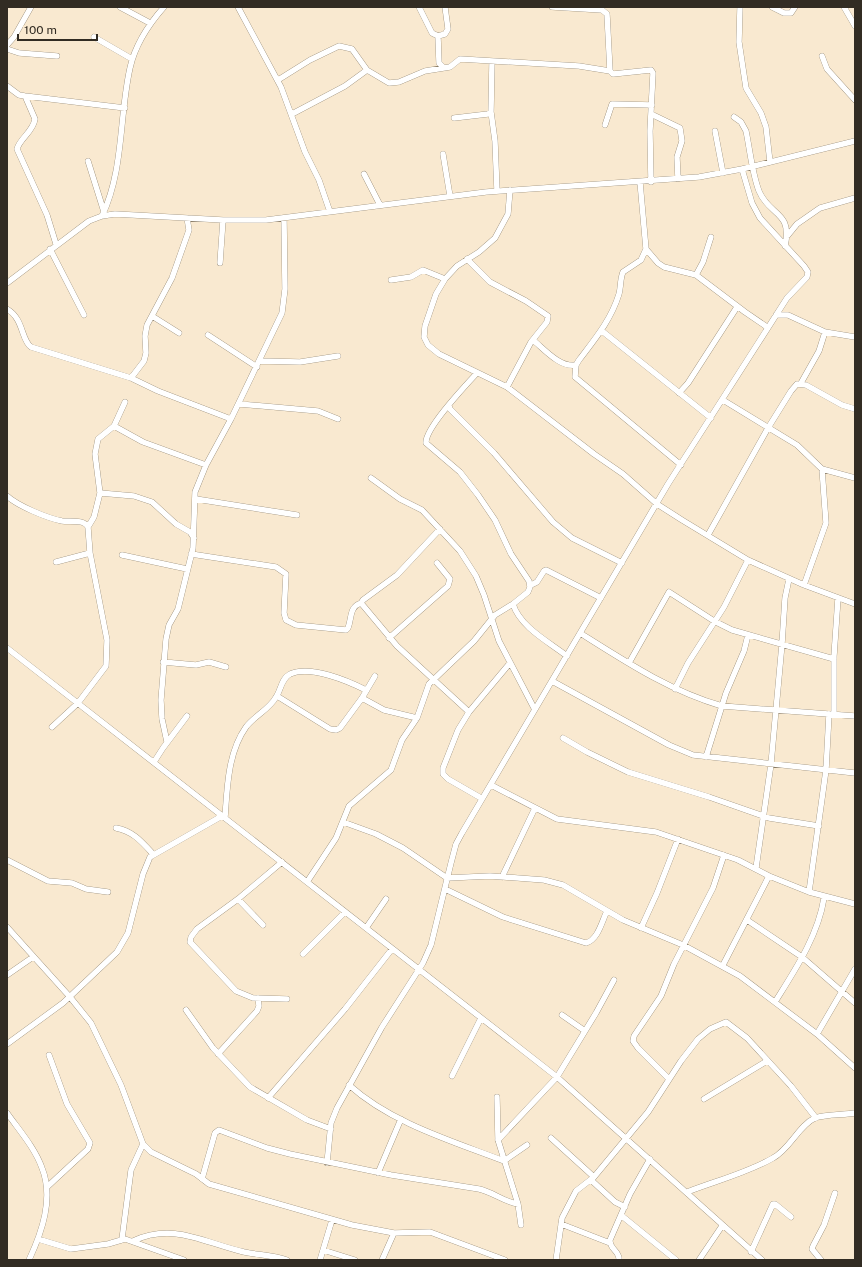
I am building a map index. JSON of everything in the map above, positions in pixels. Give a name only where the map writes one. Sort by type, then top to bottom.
[{"type":"street","points":[[7,45],[17,32],[31,7]]},
{"type":"street","points":[[120,7],[150,23]]},
{"type":"street","points":[[103,214],[110,198],[118,163],[132,60],[150,23],[164,7]]},
{"type":"street","points":[[238,7],[278,80],[302,144],[319,180],[330,212]]},
{"type":"street","points":[[419,7],[432,33],[438,36],[445,34],[448,29],[445,7]]},
{"type":"street","points":[[556,7],[602,10],[607,14],[610,71]]},
{"type":"street","points":[[740,7],[739,42],[746,88],[761,113],[766,127],[770,162]]},
{"type":"street","points":[[772,7],[787,14],[791,13],[795,7]]},
{"type":"street","points":[[844,7],[855,26]]},
{"type":"street","points":[[438,36],[439,63],[443,67]]},
{"type":"street","points":[[94,37],[132,60]]},
{"type":"street","points":[[278,80],[310,60],[339,46],[352,49],[367,70],[385,82],[392,84],[425,72],[443,67],[450,67],[460,59],[579,66],[610,71],[613,74],[649,69],[652,71],[651,182]]},
{"type":"street","points":[[7,49],[18,53],[57,56]]},
{"type":"street","points":[[822,56],[827,69],[855,100]]},
{"type":"street","points":[[492,61],[491,112],[495,141],[497,191]]},
{"type":"street","points":[[292,114],[345,86],[367,70]]},
{"type":"street","points":[[7,86],[19,95],[125,108]]},
{"type":"street","points":[[25,96],[35,119],[30,132],[17,149],[47,215],[56,244]]},
{"type":"street","points":[[605,125],[612,104],[652,105]]},
{"type":"street","points":[[454,118],[491,112]]},
{"type":"street","points":[[651,114],[680,128],[682,141],[677,157],[678,179]]},
{"type":"street","points":[[734,117],[741,122],[746,131],[760,194],[786,224],[788,235]]},
{"type":"street","points":[[715,131],[723,173]]},
{"type":"street","points":[[7,283],[56,244],[89,221],[103,214],[223,220],[284,218],[497,191],[651,182],[723,173],[855,141]]},
{"type":"street","points":[[443,154],[450,196]]},
{"type":"street","points":[[88,161],[103,214]]},
{"type":"street","points":[[327,1163],[333,1115],[382,1027],[419,970],[431,945],[456,844],[534,708],[552,681],[681,465],[781,306],[807,277],[808,272],[755,209],[742,169]]},
{"type":"street","points":[[364,174],[380,205]]},
{"type":"street","points":[[640,182],[646,249],[643,257],[638,263],[623,272],[615,304],[602,331],[576,365],[574,373],[577,380],[681,465]]},
{"type":"street","points":[[510,190],[510,202],[503,225],[495,238],[467,259],[445,279],[428,314],[424,337],[428,345],[439,354],[507,387],[594,454],[623,474],[657,504],[748,560],[789,579],[855,604]]},
{"type":"street","points":[[785,246],[788,235],[797,224],[820,208],[855,198]]},
{"type":"street","points":[[131,378],[144,361],[146,353],[146,330],[172,278],[189,230],[187,218]]},
{"type":"street","points":[[167,742],[162,719],[161,700],[163,662],[169,625],[178,609],[192,554],[197,486],[206,465],[260,361],[282,313],[285,289],[284,218]]},
{"type":"street","points":[[220,263],[223,220]]},
{"type":"street","points":[[786,224],[797,224]]},
{"type":"street","points":[[696,275],[703,262],[711,237]]},
{"type":"street","points":[[50,249],[84,315]]},
{"type":"street","points":[[646,249],[652,258],[664,267],[696,275],[737,307],[767,327]]},
{"type":"street","points":[[643,257],[652,258]]},
{"type":"street","points":[[467,259],[490,282],[526,301],[546,314],[548,318],[547,322],[533,340],[507,387]]},
{"type":"street","points":[[392,280],[411,277],[423,270],[445,279]]},
{"type":"street","points":[[781,306],[788,315]]},
{"type":"street","points":[[679,393],[688,383],[737,307]]},
{"type":"street","points":[[7,309],[20,322],[31,347],[131,378],[158,391],[231,419]]},
{"type":"street","points":[[776,315],[788,315],[825,332],[855,337]]},
{"type":"street","points":[[152,316],[180,333]]},
{"type":"street","points":[[602,331],[711,418]]},
{"type":"street","points":[[708,535],[768,428],[791,391],[797,384],[801,383],[819,351],[825,332]]},
{"type":"street","points":[[208,336],[257,367]]},
{"type":"street","points":[[533,340],[564,364],[576,365]]},
{"type":"street","points":[[260,361],[300,362],[338,356]]},
{"type":"street","points":[[307,882],[336,838],[349,806],[391,770],[402,740],[417,718],[426,690],[433,678],[474,641],[491,619],[528,592],[530,585],[511,554],[495,520],[478,495],[460,472],[426,443],[427,438],[442,413],[477,373]]},
{"type":"street","points":[[801,383],[842,405],[855,409]]},
{"type":"street","points":[[723,400],[803,450],[822,469],[855,478]]},
{"type":"street","points":[[88,527],[94,517],[100,493],[95,454],[96,446],[101,435],[114,426],[125,402]]},
{"type":"street","points":[[238,404],[318,410],[338,419]]},
{"type":"street","points":[[449,406],[450,409],[494,452],[553,522],[572,538],[622,563]]},
{"type":"street","points":[[114,426],[143,442],[206,465]]},
{"type":"street","points":[[804,585],[826,523],[822,469]]},
{"type":"street","points":[[371,478],[400,499],[422,510],[460,551],[472,570],[484,595],[499,641],[534,708]]},
{"type":"street","points":[[100,493],[134,496],[147,500],[162,510],[176,524],[190,532],[194,538]]},
{"type":"street","points":[[7,496],[18,504],[33,510],[62,521],[84,522],[88,527],[90,553],[108,640],[108,656],[106,666],[102,674],[91,685],[78,703],[52,727]]},
{"type":"street","points":[[196,499],[297,515]]},
{"type":"street","points":[[192,554],[256,563],[283,570],[287,581],[284,613],[286,620],[290,623],[346,630],[349,625],[353,607],[397,575],[440,529]]},
{"type":"street","points":[[56,562],[90,553]]},
{"type":"street","points":[[122,555],[187,569]]},
{"type":"street","points":[[675,689],[681,676],[724,607],[748,560]]},
{"type":"street","points":[[389,638],[448,586],[450,579],[437,563]]},
{"type":"street","points":[[530,585],[537,582],[546,570],[602,598]]},
{"type":"street","points":[[756,868],[771,764],[785,598],[789,579]]},
{"type":"street","points":[[629,663],[669,592],[714,621],[748,635],[772,640],[834,659]]},
{"type":"street","points":[[809,892],[826,770],[838,598]]},
{"type":"street","points":[[361,602],[389,638],[469,712]]},
{"type":"street","points":[[513,604],[516,612],[525,623],[567,656]]},
{"type":"street","points":[[580,633],[675,689],[708,702],[722,706],[855,716]]},
{"type":"street","points":[[706,757],[726,693],[744,651],[748,635]]},
{"type":"street","points":[[7,648],[557,1077],[687,1192],[751,1252],[762,1260]]},
{"type":"street","points":[[163,662],[196,665],[209,662],[226,667]]},
{"type":"street","points":[[481,798],[448,778],[443,774],[443,768],[458,730],[469,712],[510,663]]},
{"type":"street","points":[[223,817],[230,770],[238,741],[247,726],[277,696],[279,688],[288,676],[302,673],[330,675],[345,679],[366,690]]},
{"type":"street","points":[[277,696],[330,729],[336,730],[340,728],[362,698],[375,676]]},
{"type":"street","points":[[552,681],[681,751],[706,757],[855,773]]},
{"type":"street","points":[[362,698],[384,710],[417,718]]},
{"type":"street","points":[[154,762],[167,742],[188,716]]},
{"type":"street","points":[[563,738],[587,752],[628,772],[764,816],[819,826]]},
{"type":"street","points":[[491,785],[557,819],[656,832],[724,855],[756,868],[769,876],[824,898],[855,904]]},
{"type":"street","points":[[502,877],[535,808]]},
{"type":"street","points":[[7,1044],[70,996],[107,963],[125,940],[131,926],[143,874],[148,861],[153,854],[223,817]]},
{"type":"street","points":[[342,822],[376,834],[403,848],[447,878],[502,877],[554,882],[641,928],[684,945],[723,965],[817,1034],[855,1068]]},
{"type":"street","points":[[116,828],[130,832],[153,854]]},
{"type":"street","points":[[641,928],[657,893],[678,839]]},
{"type":"street","points":[[669,1079],[633,1041],[636,1031],[662,996],[684,945],[713,888],[724,855]]},
{"type":"street","points":[[7,860],[54,883],[72,883],[86,889],[108,892]]},
{"type":"street","points":[[282,862],[238,899],[197,929],[191,937],[190,942],[236,991],[253,998],[287,999]]},
{"type":"street","points":[[723,965],[769,876]]},
{"type":"street","points":[[445,889],[503,917],[586,943],[591,942],[595,938],[607,911]]},
{"type":"street","points":[[366,928],[386,898]]},
{"type":"street","points":[[775,1002],[802,957],[819,918],[824,898]]},
{"type":"street","points":[[238,899],[263,924]]},
{"type":"street","points":[[303,954],[345,912]]},
{"type":"street","points":[[747,920],[802,957],[855,1003]]},
{"type":"street","points":[[7,927],[70,996],[91,1023],[105,1048],[121,1085],[143,1144],[151,1152],[196,1174],[209,1184],[332,1220],[394,1233],[430,1232],[505,1260]]},
{"type":"street","points":[[268,1098],[345,1009],[392,949]]},
{"type":"street","points":[[7,976],[33,957]]},
{"type":"street","points":[[817,1034],[843,992],[855,969]]},
{"type":"street","points":[[498,1140],[557,1077],[614,980]]},
{"type":"street","points":[[218,1054],[257,1011],[259,1006],[258,998]]},
{"type":"street","points":[[186,1010],[218,1054],[246,1084],[307,1120],[331,1128]]},
{"type":"street","points":[[562,1015],[585,1031]]},
{"type":"street","points":[[452,1076],[481,1018]]},
{"type":"street","points":[[556,1260],[561,1224],[566,1209],[576,1191],[592,1178],[627,1138],[658,1099],[669,1079],[698,1039],[722,1022],[730,1024],[747,1038],[790,1086],[816,1118]]},
{"type":"street","points":[[47,1187],[88,1149],[90,1143],[67,1104],[49,1055]]},
{"type":"street","points":[[704,1099],[767,1061]]},
{"type":"street","points":[[349,1085],[366,1098],[401,1119],[504,1161]]},
{"type":"street","points":[[497,1097],[498,1140],[518,1204],[521,1225]]},
{"type":"street","points":[[7,1113],[39,1160],[47,1187],[44,1219],[38,1240],[29,1260]]},
{"type":"street","points":[[687,1192],[754,1167],[774,1157],[786,1148],[806,1125],[816,1118],[855,1113]]},
{"type":"street","points":[[378,1173],[401,1119]]},
{"type":"street","points":[[202,1179],[215,1133],[219,1130],[272,1150],[378,1173],[479,1189],[493,1193],[506,1201],[518,1204]]},
{"type":"street","points":[[551,1138],[615,1202],[625,1207]]},
{"type":"street","points":[[122,1239],[132,1170],[143,1144]]},
{"type":"street","points":[[504,1161],[527,1145]]},
{"type":"street","points":[[610,1243],[638,1179],[650,1159]]},
{"type":"street","points":[[822,1260],[812,1249],[824,1225],[835,1193]]},
{"type":"street","points":[[751,1252],[773,1204],[791,1217]]},
{"type":"street","points":[[622,1216],[676,1260]]},
{"type":"street","points":[[320,1260],[332,1220]]},
{"type":"street","points":[[561,1224],[610,1243],[619,1257],[619,1260]]},
{"type":"street","points":[[699,1260],[722,1226]]},
{"type":"street","points":[[133,1241],[148,1235],[174,1233],[192,1236],[243,1251],[263,1253],[287,1260]]},
{"type":"street","points":[[382,1260],[394,1233]]},
{"type":"street","points":[[38,1240],[71,1249],[108,1244],[122,1239],[133,1241],[184,1260]]},
{"type":"street","points":[[323,1250],[355,1260]]}]
